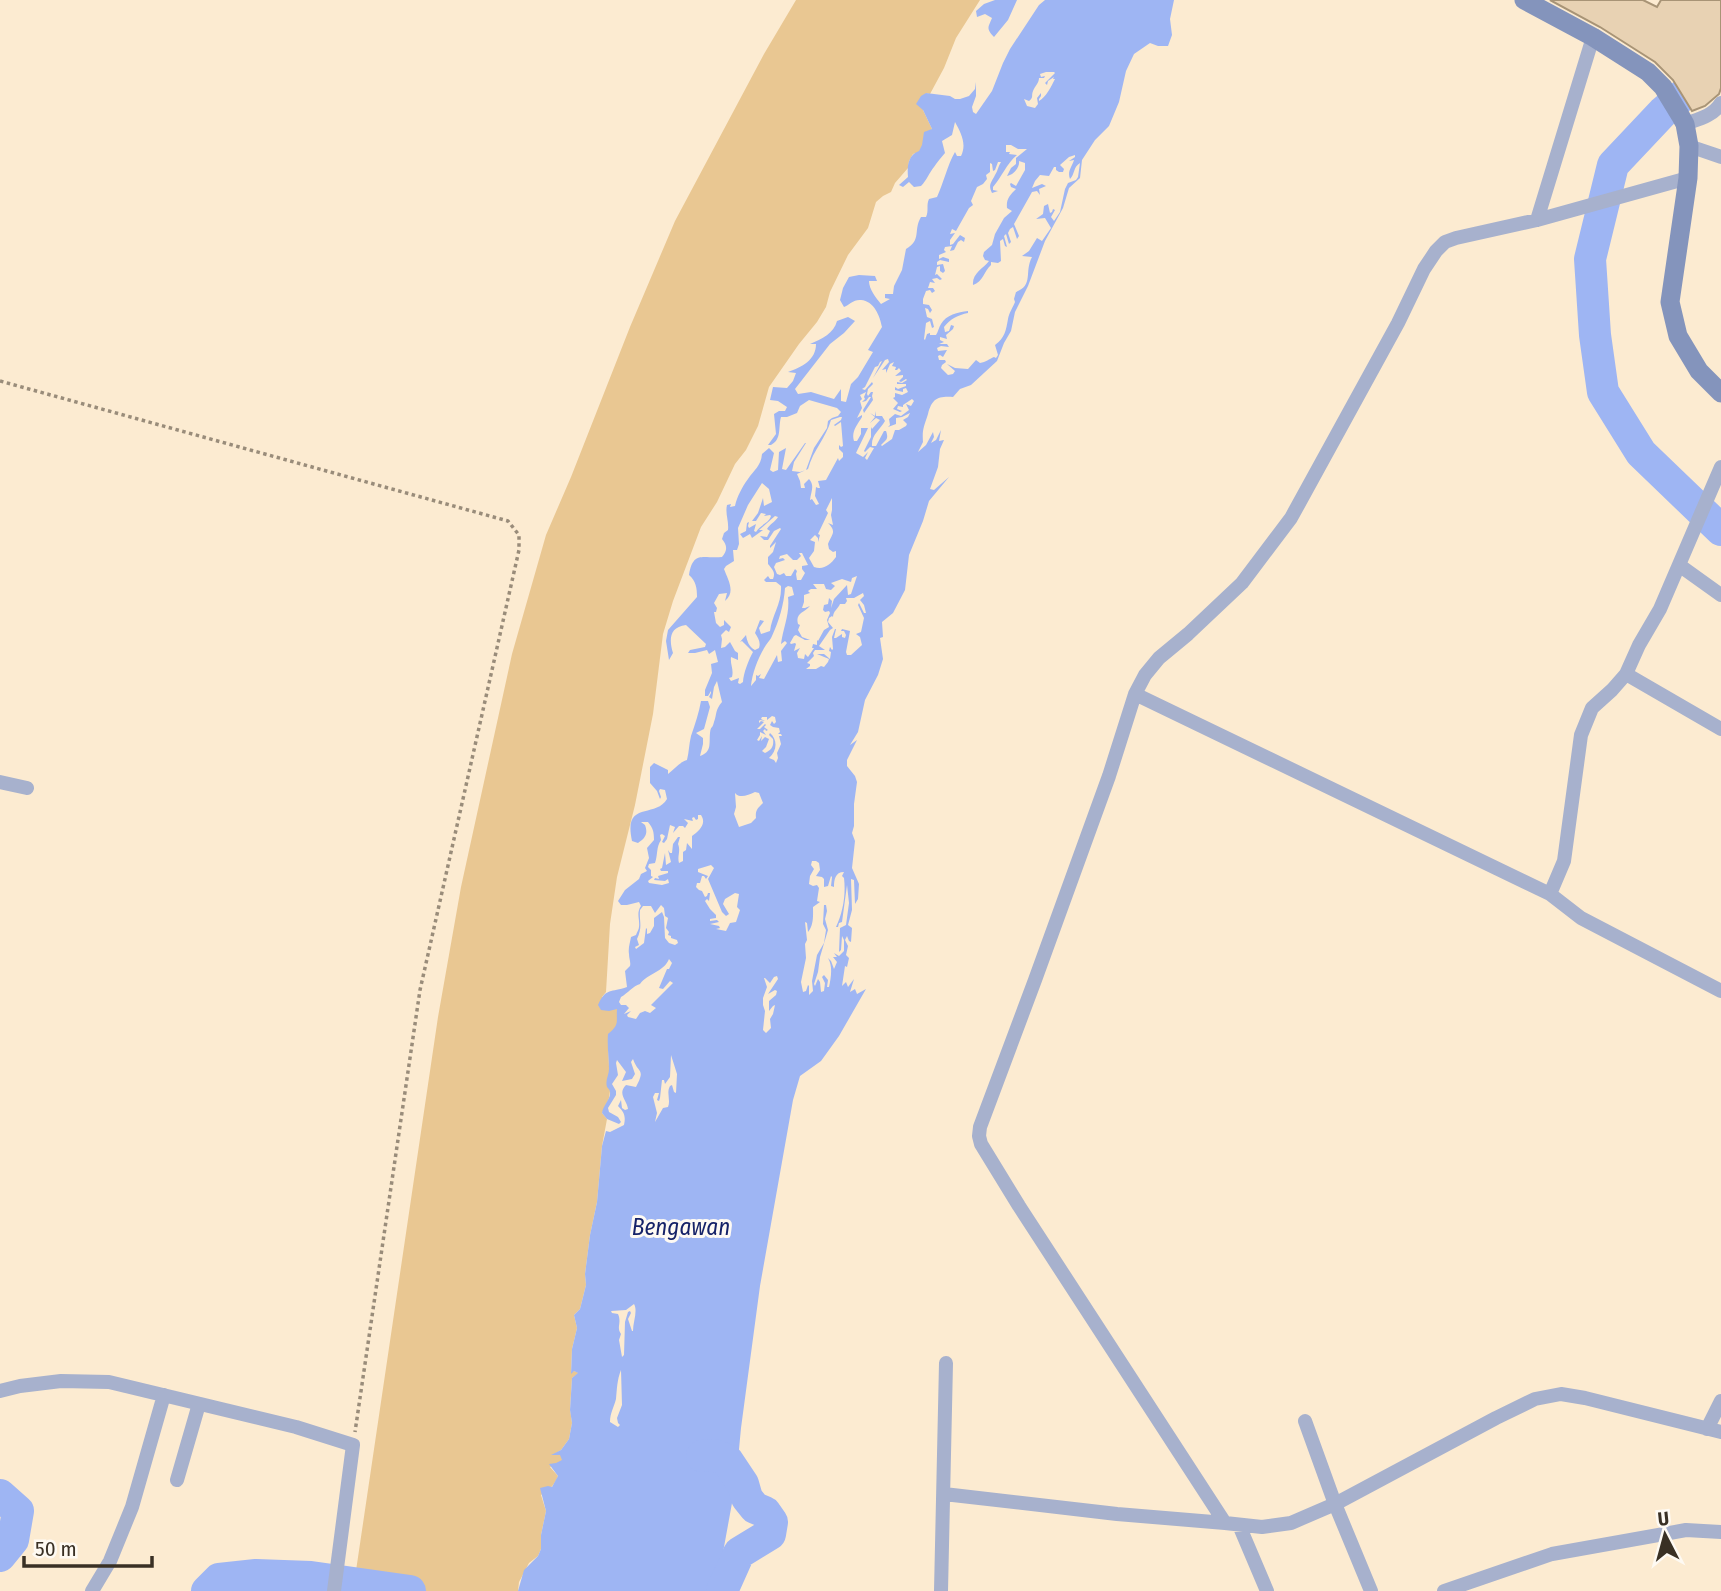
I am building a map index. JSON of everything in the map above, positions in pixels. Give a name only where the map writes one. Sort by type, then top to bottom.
[{"type":"street","points":[[1524,0],[1593,37],[1648,72],[1663,87],[1683,119],[1689,146],[1688,178],[1670,302],[1678,337],[1699,371],[1721,393]]},
{"type":"street","points":[[1537,220],[1593,37]]},
{"type":"street","points":[[1683,119],[1706,117],[1721,103]]},
{"type":"street","points":[[1689,146],[1721,157]]},
{"type":"street","points":[[1267,1591],[1232,1524],[1018,1206],[981,1144],[980,1127],[1109,776],[1135,694],[1145,675],[1159,658],[1242,583],[1291,518],[1436,251],[1445,242],[1456,238],[1537,220],[1688,178]]},
{"type":"street","points":[[1550,894],[1564,861],[1581,735],[1592,708],[1626,674],[1660,609],[1721,467]]},
{"type":"street","points":[[1679,565],[1721,595]]},
{"type":"street","points":[[1626,674],[1721,729]]},
{"type":"street","points":[[1135,694],[1550,894],[1581,918],[1721,991]]},
{"type":"street","points":[[0,782],[27,788]]},
{"type":"street","points":[[941,1591],[946,1363]]},
{"type":"street","points":[[0,1391],[61,1381],[109,1382],[296,1427],[353,1446],[334,1591]]},
{"type":"street","points":[[944,1494],[1262,1527],[1291,1523],[1335,1504],[1535,1399],[1561,1394],[1586,1398],[1714,1430],[1721,1401]]},
{"type":"street","points":[[92,1591],[110,1561],[132,1507],[164,1395]]},
{"type":"street","points":[[177,1480],[200,1404]]},
{"type":"street","points":[[1305,1421],[1371,1591]]},
{"type":"street","points":[[1444,1591],[1552,1554],[1686,1530],[1721,1532]]},
{"type":"path","points":[[0,381],[508,521],[519,535],[519,550],[419,990],[353,1446]]},
{"type":"shaded area","points":[[796,0],[980,0],[956,38],[930,94],[926,93],[923,110],[932,129],[919,152],[913,154],[908,168],[891,192],[876,202],[868,228],[848,255],[830,292],[826,307],[769,387],[758,426],[701,527],[663,634],[653,714],[617,877],[610,924],[606,992],[602,997],[618,1008],[618,1021],[608,1042],[610,1091],[602,1113],[607,1119],[585,1274],[586,1285],[580,1309],[574,1315],[577,1328],[572,1349],[571,1372],[579,1373],[572,1378],[572,1423],[569,1439],[561,1450],[553,1455],[561,1455],[563,1461],[550,1467],[558,1476],[551,1487],[541,1495],[546,1511],[541,1549],[538,1556],[529,1563],[519,1582],[518,1591],[353,1591],[438,1017],[461,887],[512,654],[546,535],[675,221],[764,54]]},
{"type":"water","points":[[995,0],[1017,0],[1008,20],[994,37],[988,28],[992,18],[985,14],[977,17],[976,11]]},
{"type":"water","name":"Bengawan","points":[[1045,0],[1174,0],[1170,19],[1172,35],[1168,46],[1150,43],[1134,54],[1109,126],[1095,140],[1082,160],[1080,178],[1069,188],[1063,208],[1045,241],[1015,312],[1011,331],[997,361],[971,385],[960,389],[953,397],[936,400],[931,405],[924,425],[923,442],[918,452],[926,445],[933,432],[931,443],[936,440],[941,430],[939,441],[944,440],[930,489],[934,490],[949,477],[929,501],[909,555],[905,590],[893,613],[882,622],[883,637],[880,638],[883,659],[865,700],[858,732],[850,745],[857,740],[847,760],[847,766],[857,782],[852,868],[859,884],[855,904],[854,880],[851,879],[852,910],[848,925],[852,928],[851,942],[847,936],[846,955],[849,958],[842,986],[846,982],[848,987],[854,979],[850,992],[855,989],[857,994],[866,989],[821,1061],[800,1076],[793,1100],[760,1286],[736,1481],[716,1591],[518,1591],[524,1570],[541,1549],[546,1511],[540,1488],[552,1487],[558,1476],[549,1464],[562,1460],[560,1455],[551,1455],[561,1450],[569,1439],[572,1423],[572,1378],[578,1373],[574,1371],[571,1374],[572,1349],[577,1328],[574,1315],[580,1309],[586,1285],[585,1274],[597,1202],[602,1146],[606,1131],[610,1132],[624,1125],[624,1114],[618,1106],[621,1100],[622,1108],[628,1109],[622,1094],[623,1088],[626,1085],[636,1087],[640,1077],[633,1059],[631,1062],[635,1074],[632,1079],[622,1081],[626,1072],[617,1060],[618,1075],[612,1084],[616,1095],[608,1108],[621,1122],[619,1124],[607,1119],[602,1113],[610,1095],[607,1087],[608,1034],[616,1025],[617,1009],[601,1010],[598,1005],[606,993],[627,987],[625,971],[630,966],[629,945],[631,937],[636,935],[639,929],[638,914],[641,906],[639,902],[621,905],[618,901],[625,890],[647,871],[647,848],[654,840],[653,830],[648,822],[641,822],[645,825],[646,835],[638,843],[632,841],[630,828],[636,815],[662,805],[667,799],[665,790],[660,789],[660,799],[650,783],[650,767],[654,763],[668,770],[668,774],[687,760],[701,701],[708,701],[710,707],[704,729],[696,733],[703,738],[700,756],[706,752],[717,710],[722,702],[717,681],[712,699],[709,697],[711,691],[705,696],[712,673],[711,664],[718,662],[715,650],[709,654],[707,650],[688,653],[690,650],[705,647],[706,644],[686,625],[680,626],[673,631],[673,653],[669,660],[666,641],[668,630],[697,597],[696,585],[689,575],[693,562],[700,557],[722,557],[725,553],[726,546],[722,539],[728,530],[727,505],[735,506],[746,482],[759,465],[762,454],[769,448],[774,453],[770,470],[773,472],[778,470],[779,452],[786,448],[782,469],[786,470],[806,443],[794,462],[792,471],[805,470],[797,474],[801,488],[805,488],[804,484],[809,479],[812,486],[810,500],[816,505],[819,504],[815,496],[816,487],[820,488],[818,481],[826,480],[838,458],[839,461],[843,457],[839,449],[839,445],[843,446],[841,422],[834,425],[842,417],[831,420],[806,470],[828,421],[841,412],[837,408],[809,400],[800,406],[797,413],[781,417],[777,440],[768,445],[776,434],[774,414],[785,411],[787,407],[778,401],[770,400],[773,387],[787,388],[796,373],[788,372],[803,365],[814,354],[816,344],[810,344],[823,338],[837,321],[848,317],[855,321],[830,344],[795,389],[798,394],[811,392],[834,399],[841,389],[841,401],[846,402],[851,384],[873,352],[868,350],[882,327],[876,310],[866,301],[856,300],[844,307],[840,300],[843,288],[849,277],[875,276],[877,281],[869,281],[875,296],[881,304],[890,299],[885,298],[885,294],[893,294],[906,249],[916,238],[921,217],[926,217],[929,199],[937,197],[955,152],[957,156],[961,156],[963,152],[962,139],[955,122],[952,135],[942,141],[945,153],[923,184],[914,187],[909,182],[903,187],[899,185],[908,177],[909,161],[912,155],[919,151],[924,132],[932,129],[923,110],[916,104],[926,93],[955,99],[969,96],[975,89],[976,82],[976,96],[972,107],[976,114],[992,91],[1010,49]],"holes":[[[1055,73],[1045,83],[1047,85],[1054,77],[1050,88],[1042,99],[1039,101],[1041,93],[1037,98],[1038,104],[1035,108],[1027,106],[1024,99],[1031,100],[1039,78],[1045,76],[1041,77],[1040,74]],[[1006,145],[1027,149],[1016,158],[1016,164],[1007,176],[1016,170],[1019,161],[1025,163],[1025,170],[1016,186],[1010,184],[1016,189],[1007,202],[1007,208],[1012,211],[1004,218],[992,245],[984,252],[985,260],[989,261],[976,274],[973,285],[981,279],[991,262],[1001,261],[1000,241],[1003,239],[1007,247],[1004,236],[1006,234],[1009,244],[1010,229],[1013,227],[1017,239],[1019,236],[1014,224],[1032,192],[1037,191],[1040,195],[1039,189],[1046,186],[1042,184],[1032,188],[1040,175],[1049,176],[1054,167],[1063,172],[1064,169],[1060,165],[1075,155],[1069,161],[1074,160],[1069,176],[1070,179],[1080,163],[1078,177],[1068,183],[1060,212],[1054,221],[1051,217],[1055,210],[1050,213],[1048,204],[1044,206],[1043,214],[1036,219],[1045,218],[1051,228],[1042,241],[1037,238],[1029,251],[1022,256],[1032,257],[1027,282],[1016,292],[1004,334],[995,345],[998,355],[982,363],[976,360],[968,369],[947,364],[955,371],[948,375],[941,368],[945,360],[939,360],[938,356],[943,357],[947,350],[938,351],[937,348],[949,347],[947,344],[939,344],[944,342],[940,337],[947,339],[946,335],[954,326],[951,325],[949,331],[945,332],[944,327],[968,311],[946,318],[936,335],[927,334],[925,340],[926,323],[930,321],[932,328],[934,327],[925,308],[930,313],[932,310],[929,305],[923,304],[923,299],[926,291],[935,291],[928,288],[930,282],[935,283],[932,279],[942,279],[935,275],[937,267],[940,266],[943,273],[945,271],[943,264],[937,265],[937,262],[949,262],[949,259],[943,257],[939,259],[939,255],[946,252],[945,247],[952,246],[950,251],[954,250],[958,242],[964,242],[965,238],[960,235],[950,245],[955,233],[950,234],[952,229],[956,231],[973,205],[971,201],[977,187],[983,184],[990,172],[990,163],[993,171],[998,162],[1001,162],[990,184],[992,193],[998,191],[993,190],[993,187],[1017,155],[1009,154],[1010,152],[1006,152]],[[888,359],[889,362],[882,370],[886,369],[886,373],[894,362],[892,366],[896,367],[895,370],[899,368],[901,371],[895,376],[903,375],[899,381],[901,382],[907,380],[902,383],[897,382],[906,386],[898,389],[895,387],[895,390],[903,392],[906,388],[908,392],[902,395],[895,393],[893,398],[898,403],[893,409],[900,412],[902,411],[897,409],[898,406],[903,407],[903,405],[912,399],[914,401],[911,406],[906,404],[909,410],[901,416],[895,414],[889,419],[888,427],[896,424],[896,418],[910,413],[903,420],[906,426],[895,430],[892,439],[882,446],[887,438],[886,431],[876,446],[872,446],[872,442],[885,421],[882,416],[876,416],[875,411],[875,416],[870,413],[875,417],[870,423],[876,418],[880,420],[872,429],[871,427],[871,437],[864,451],[870,447],[874,448],[867,460],[865,458],[868,452],[863,457],[856,453],[868,428],[861,428],[857,441],[854,441],[853,435],[862,417],[857,418],[862,408],[860,395],[866,392],[862,402],[871,397],[863,410],[864,413],[873,400],[873,392],[868,396],[867,394],[872,382],[865,390],[862,389],[882,361],[873,378]],[[762,483],[769,489],[772,502],[764,506],[763,498],[752,521],[756,521],[761,513],[771,516],[756,532],[756,524],[749,528],[749,522],[746,531],[740,534],[743,538],[750,534],[752,538],[775,516],[778,517],[767,529],[770,531],[767,537],[760,536],[768,540],[774,531],[781,529],[770,546],[776,542],[768,557],[768,564],[774,572],[773,579],[768,576],[764,580],[776,582],[781,586],[781,592],[770,631],[761,634],[759,628],[764,621],[760,620],[755,633],[759,648],[755,650],[751,647],[746,635],[740,642],[753,652],[740,684],[739,678],[731,681],[729,678],[732,677],[731,657],[738,660],[738,653],[730,642],[721,648],[721,635],[726,630],[729,632],[731,627],[724,620],[724,625],[720,627],[716,623],[714,612],[717,608],[714,603],[719,594],[727,593],[725,601],[730,594],[724,569],[734,561],[733,550],[737,550],[738,528]],[[832,498],[833,525],[828,523],[833,533],[828,544],[829,549],[836,551],[836,557],[821,568],[814,567],[809,558],[814,551],[815,542],[810,540],[815,535],[818,542],[818,534],[828,513],[826,510]],[[799,553],[802,553],[808,565],[802,566],[805,573],[801,580],[797,580],[795,569],[791,576],[777,574],[774,567],[776,563],[785,560],[779,559],[780,556],[787,554],[797,560],[801,556]],[[857,576],[851,594],[848,595],[847,585],[834,599],[831,608],[832,601],[829,598],[823,610],[830,613],[827,620],[829,627],[817,640],[817,645],[813,644],[814,648],[808,657],[805,654],[804,659],[798,658],[800,648],[794,651],[796,644],[790,643],[794,636],[810,640],[802,637],[798,630],[798,618],[810,606],[802,608],[804,595],[810,593],[808,591],[811,589],[817,589],[813,584],[824,584],[826,589],[831,590],[835,586],[831,583],[842,579],[851,582],[852,578]],[[792,587],[794,595],[788,597],[781,644],[785,641],[787,643],[781,651],[782,661],[778,662],[777,655],[764,679],[759,678],[761,674],[756,675],[751,686],[756,665],[772,637],[785,588]],[[863,593],[864,596],[860,600],[866,613],[859,603],[864,618],[861,632],[856,634],[862,645],[851,655],[847,655],[850,631],[842,629],[845,638],[842,634],[834,638],[835,629],[832,637],[833,649],[830,647],[829,651],[830,659],[824,654],[817,654],[829,659],[828,662],[824,667],[806,669],[810,666],[807,663],[814,656],[815,650],[825,650],[819,646],[833,628],[828,622],[829,618],[833,617],[840,604],[847,601],[846,598],[854,598]],[[762,717],[767,717],[767,720],[775,717],[776,722],[774,724],[772,721],[770,725],[779,728],[778,734],[782,736],[779,736],[781,744],[776,763],[769,758],[776,745],[773,736],[770,733],[773,744],[765,753],[762,751],[769,739],[765,737],[761,741],[762,736],[757,740],[760,732],[766,735],[763,731],[768,730],[764,727],[765,724],[757,729],[764,722],[759,721],[765,721]],[[735,793],[739,796],[759,793],[763,803],[756,811],[756,818],[739,827],[734,814]],[[698,815],[701,815],[703,821],[700,830],[692,836],[692,849],[687,843],[683,861],[679,863],[678,837],[673,844],[672,853],[668,850],[671,862],[666,865],[665,853],[660,869],[668,873],[654,880],[668,879],[669,883],[649,883],[653,877],[648,867],[649,864],[655,863],[660,835],[665,836],[662,842],[664,843],[670,825],[675,827],[673,833],[679,826],[685,828],[688,823],[684,819],[693,821],[692,818],[696,820]],[[812,861],[819,863],[820,870],[816,876],[824,879],[824,887],[828,886],[831,876],[831,886],[834,887],[837,875],[844,872],[843,903],[836,927],[842,922],[847,885],[849,903],[846,925],[840,928],[839,952],[842,936],[844,951],[839,956],[834,953],[837,957],[833,957],[837,962],[834,969],[831,961],[828,958],[831,968],[830,983],[827,987],[828,980],[824,975],[824,991],[821,992],[818,979],[815,986],[814,984],[828,930],[824,905],[824,943],[817,955],[813,991],[809,995],[809,986],[803,992],[801,982],[806,958],[805,922],[808,932],[812,923],[813,907],[820,902],[817,901],[819,888],[809,884],[814,869]],[[711,865],[714,868],[708,879],[726,916],[729,914],[723,904],[725,899],[735,893],[739,894],[737,907],[740,910],[736,922],[730,923],[726,931],[716,929],[720,928],[719,926],[710,924],[719,922],[710,921],[716,918],[705,901],[709,901],[710,893],[705,897],[696,887],[702,876],[706,879],[708,876],[698,872],[698,869]],[[661,905],[664,908],[668,918],[668,935],[678,943],[669,943],[665,938],[662,912],[654,918],[650,933],[647,934],[646,928],[644,943],[636,949],[639,945],[637,939],[640,910],[643,906],[651,906],[655,913]],[[669,959],[672,963],[659,988],[663,989],[670,981],[673,983],[651,1005],[656,1008],[650,1013],[640,1013],[636,1019],[628,1017],[631,1011],[624,1014],[629,1008],[621,1005],[621,997],[660,970]],[[777,976],[778,979],[768,994],[777,991],[769,1001],[769,1011],[775,1005],[770,1019],[771,1028],[766,1033],[763,1030],[763,998],[767,987],[765,978],[770,983],[774,977]],[[671,1055],[677,1074],[676,1093],[672,1085],[670,1086],[668,1107],[663,1108],[655,1122],[657,1113],[653,1097],[655,1093],[659,1093],[659,1101],[662,1080],[665,1084],[670,1077]],[[634,1304],[633,1331],[628,1319],[630,1311],[625,1322],[622,1357],[618,1314],[611,1311],[626,1310]],[[621,1370],[622,1405],[617,1418],[620,1425],[618,1427],[610,1422]]]},
{"type":"building","points":[[1550,0],[1643,0],[1657,7],[1661,0],[1721,0],[1719,94],[1705,106],[1692,111],[1673,80],[1655,62],[1600,27]]},
{"type":"waterway","points":[[1721,63],[1663,112],[1613,165],[1590,259],[1595,335],[1603,392],[1641,453],[1721,530]]},
{"type":"waterway","points":[[702,1456],[714,1455],[727,1460],[743,1484],[747,1498],[755,1508],[765,1512],[772,1522],[770,1534],[739,1553],[722,1591]]},
{"type":"waterway","points":[[0,1495],[18,1511],[13,1540],[0,1556]]},
{"type":"waterway","points":[[207,1591],[219,1579],[256,1575],[311,1577],[410,1591]]}]
